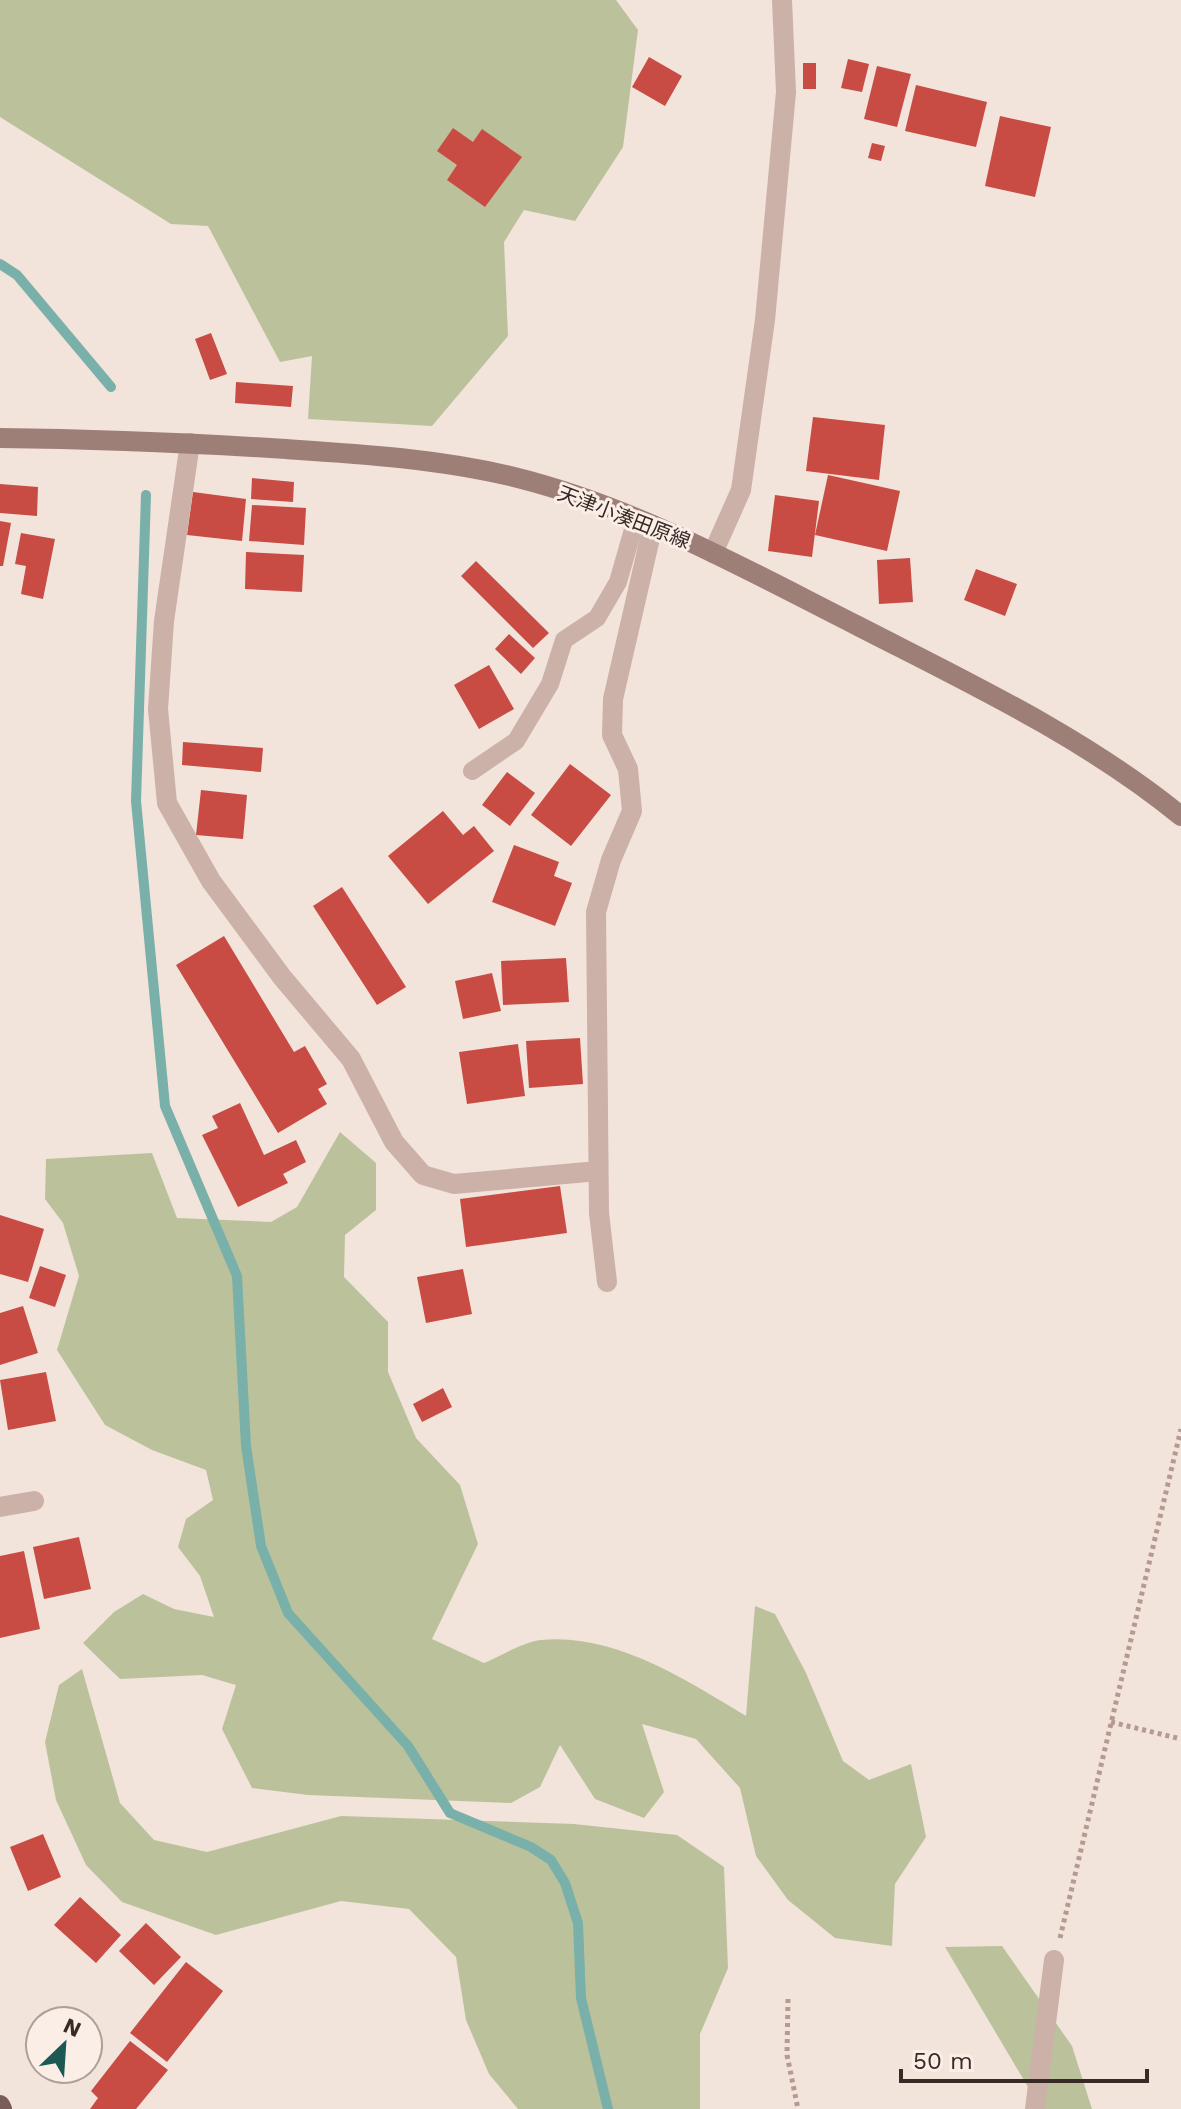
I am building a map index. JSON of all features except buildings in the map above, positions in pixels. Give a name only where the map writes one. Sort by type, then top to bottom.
[{"type":"main road","name":"天津小湊田原線","points":[[0,438],[190,443],[350,453],[513,477],[645,522],[713,553],[1021,711],[1124,773],[1181,816]]},
{"type":"street","points":[[713,553],[741,490],[765,320],[786,92],[782,0]]},
{"type":"street","points":[[190,443],[164,621],[158,709],[167,803],[211,881],[282,977],[351,1059],[394,1142],[423,1175],[454,1184],[598,1171]]},
{"type":"street","points":[[607,1282],[598,1171],[596,912],[611,860],[632,811],[628,769],[612,735],[613,699],[645,522]]},
{"type":"street","points":[[0,1507],[34,1501]]},
{"type":"street","points":[[1035,2109],[1054,1960]]},
{"type":"lane","points":[[472,771],[516,741],[550,684],[564,640],[597,618],[618,582],[645,522]]},
{"type":"path","points":[[1054,1960],[1181,1429]]},
{"type":"path","points":[[1111,1722],[1181,1739]]},
{"type":"path","points":[[788,1999],[787,2055],[798,2109]]},
{"type":"green space","points":[[0,0],[616,0],[638,30],[623,147],[575,221],[524,210],[504,242],[508,336],[432,426],[308,419],[312,356],[280,362],[208,226],[171,224],[0,117]]},
{"type":"green space","points":[[340,1132],[376,1163],[376,1210],[345,1235],[344,1277],[388,1322],[388,1372],[416,1438],[460,1485],[478,1544],[432,1639],[484,1663],[534,1641],[569,1640],[596,1644],[623,1651],[674,1674],[746,1716],[755,1606],[775,1614],[806,1673],[843,1761],[869,1780],[911,1764],[926,1837],[895,1884],[892,1946],[835,1938],[788,1900],[756,1856],[740,1788],[696,1739],[642,1724],[664,1792],[644,1818],[595,1799],[560,1745],[540,1787],[511,1803],[308,1795],[252,1788],[222,1729],[236,1685],[202,1675],[120,1679],[83,1643],[114,1612],[143,1594],[174,1609],[214,1617],[200,1576],[178,1547],[186,1519],[213,1500],[206,1470],[152,1450],[105,1425],[57,1350],[79,1276],[63,1223],[45,1199],[46,1159],[152,1153],[177,1218],[271,1222],[297,1207]]},
{"type":"green space","points":[[82,1669],[120,1803],[154,1840],[207,1852],[341,1816],[574,1824],[677,1835],[724,1867],[728,1968],[700,2034],[700,2109],[518,2109],[489,2074],[466,2020],[456,1957],[409,1909],[341,1901],[216,1935],[122,1902],[86,1865],[56,1800],[45,1742],[59,1685]]},
{"type":"green space","points":[[1002,1946],[1072,2046],[1092,2109],[1041,2109],[945,1947]]},
{"type":"waterway","points":[[0,264],[17,275],[111,387]]},
{"type":"waterway","points":[[146,495],[136,801],[165,1106],[237,1276],[246,1446],[261,1546],[288,1613],[408,1746],[450,1813],[531,1847],[551,1860],[565,1883],[578,1923],[581,1998],[608,2109]]}]
